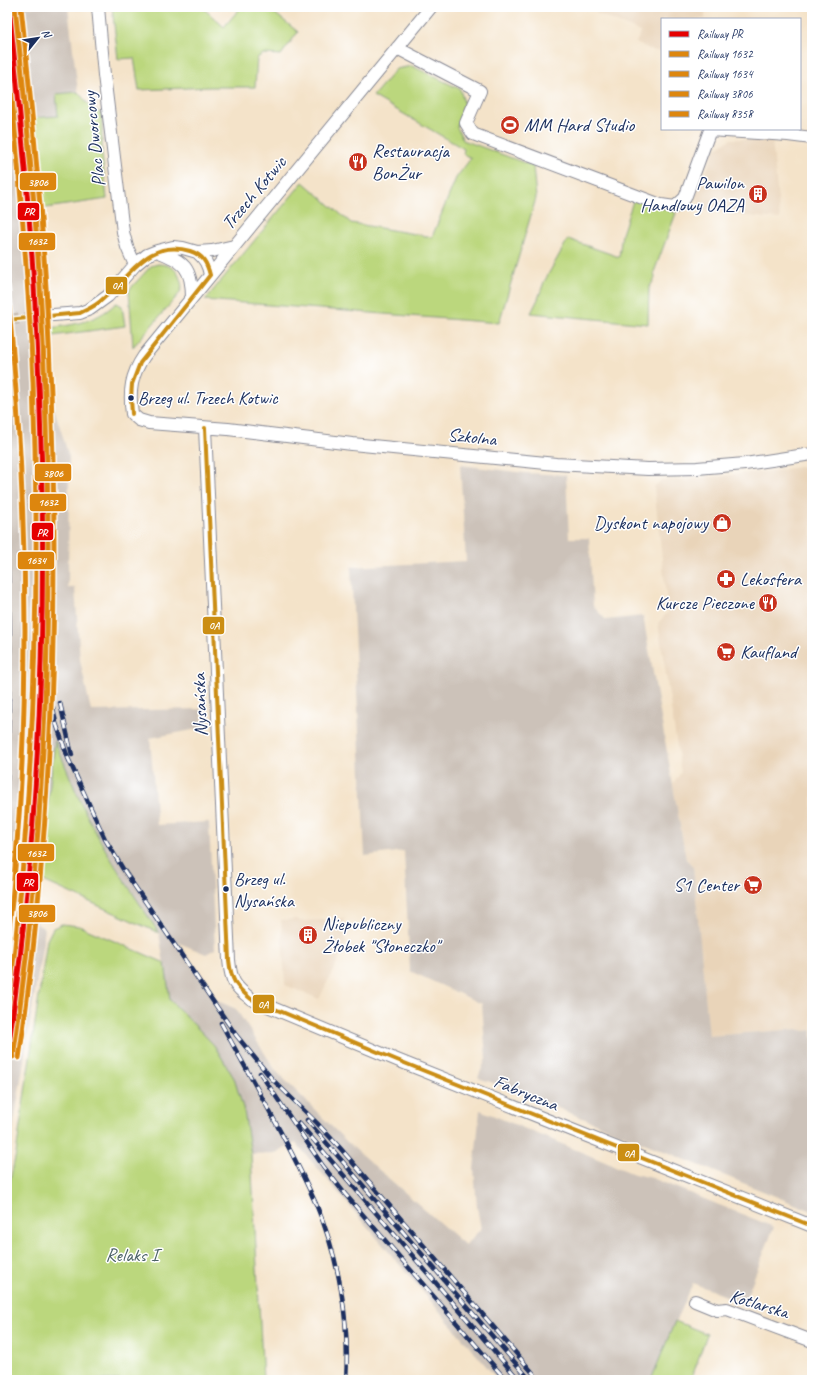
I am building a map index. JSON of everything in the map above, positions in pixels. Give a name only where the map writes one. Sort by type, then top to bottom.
[{"type":"street","name":"Plac Dworcowy","points":[[98,7],[104,75],[123,232],[129,253],[135,265]]},
{"type":"street","name":"Trzech Kotwic","points":[[132,414],[130,398],[132,381],[136,368],[144,356],[431,7]]},
{"type":"street","points":[[397,48],[480,91],[466,123],[473,134],[661,205],[675,206],[685,198],[710,130],[812,138]]},
{"type":"street","points":[[40,316],[80,313],[90,309],[108,296],[135,265],[147,255],[157,251],[173,247],[197,252],[212,251],[234,246]]},
{"type":"street","points":[[157,251],[182,263],[187,270],[192,285],[192,297]]},
{"type":"street","points":[[197,252],[208,264],[210,275]]},
{"type":"street","name":"Szkolna","points":[[132,414],[139,420],[149,423],[548,463],[648,469],[697,468],[745,464],[812,454]]},
{"type":"street","name":"Nysańska","points":[[206,428],[228,960],[233,981]]},
{"type":"street","name":"Fabryczna","points":[[233,981],[238,989],[251,999],[390,1057],[812,1226]]},
{"type":"street","name":"Kotlarska","points":[[695,1302],[717,1310],[727,1309],[812,1341]]},
{"type":"shaded area","points":[[7,7],[68,7],[78,92],[56,94],[58,116],[31,118],[45,292],[39,292],[41,329],[44,329],[54,408],[69,457],[68,588],[75,588],[80,660],[91,711],[202,709],[203,728],[150,738],[157,825],[209,822],[215,949],[206,954],[179,943],[216,1000],[236,1009],[276,1071],[347,1142],[465,1245],[481,1229],[477,1207],[474,1169],[480,1110],[634,1174],[652,1178],[774,1227],[744,1303],[693,1283],[677,1320],[675,1321],[651,1380],[498,1380],[296,1143],[275,1153],[251,1154],[244,1111],[214,1045],[170,1000],[159,933],[98,837],[55,742],[39,879],[37,924],[45,929],[7,1167]]},
{"type":"shaded area","points":[[594,7],[705,7],[705,18],[661,18],[661,52],[652,50],[636,43],[641,32],[596,13],[598,9]]},
{"type":"shaded area","points":[[731,139],[772,140],[780,219],[715,213],[701,208],[696,195],[716,148]]},
{"type":"shaded area","points":[[460,465],[525,473],[566,475],[569,538],[589,538],[593,606],[606,620],[643,616],[686,859],[693,866],[709,1036],[797,1029],[805,1031],[812,1030],[812,1211],[506,1087],[478,1078],[486,1058],[482,1004],[410,971],[404,851],[365,856],[351,567],[466,561]]},
{"type":"shaded area","points":[[812,465],[812,1030],[805,1031],[797,1029],[709,1036],[693,866],[686,858],[673,785],[681,772],[658,623],[668,612],[654,487],[661,480],[681,480],[780,470]]},
{"type":"shaded area","points":[[297,919],[300,921],[344,919],[345,941],[347,942],[319,999],[285,985],[281,920]]},
{"type":"green space","points":[[112,7],[202,7],[224,27],[241,7],[267,7],[298,32],[281,55],[263,54],[257,58],[255,87],[139,90],[134,58],[118,59]]},
{"type":"green space","points":[[412,66],[460,89],[464,103],[457,127],[463,140],[533,166],[536,198],[499,323],[205,300],[303,182],[351,223],[432,237],[456,178],[471,158],[463,154],[464,149],[373,96],[396,69]]},
{"type":"green space","points":[[78,92],[88,104],[102,114],[102,154],[107,199],[39,209],[31,118],[58,116],[56,94]]},
{"type":"green space","points":[[634,198],[676,213],[654,272],[655,278],[649,288],[648,324],[531,313],[544,282],[568,239],[619,257],[622,234]]},
{"type":"green space","points":[[158,264],[168,266],[175,270],[178,273],[182,287],[179,294],[133,347],[129,290],[151,266]]},
{"type":"green space","points":[[117,303],[122,306],[125,326],[45,337],[44,329],[91,319]]},
{"type":"green space","points":[[55,741],[86,814],[113,862],[159,933],[39,879]]},
{"type":"green space","name":"Relaks I","points":[[62,924],[79,926],[165,963],[170,1000],[214,1045],[234,1078],[244,1111],[251,1154],[263,1380],[7,1380],[7,1193],[16,1154],[47,940],[53,928]]},
{"type":"green space","points":[[675,1321],[707,1334],[691,1380],[651,1380]]},
{"type":"tunnel","points":[[7,320],[40,316]]},
{"type":"railway","points":[[7,537],[10,648],[7,780]]},
{"type":"railway","points":[[42,598],[45,665],[56,723],[68,758],[105,839],[123,869],[236,1035],[272,1079],[341,1149],[539,1380]]},
{"type":"railway","points":[[60,703],[72,755]]},
{"type":"railway","points":[[221,1023],[294,1158],[316,1204],[324,1225],[337,1268],[341,1290],[346,1336],[346,1380]]},
{"type":"railway","points":[[260,1073],[323,1166],[345,1194],[506,1380]]},
{"type":"railway","points":[[307,1120],[530,1380]]},
{"type":"railway","points":[[299,1123],[519,1380]]},
{"type":"rail line","name":"PR","points":[[7,1056],[20,960],[30,865],[41,672],[43,575],[39,382],[34,286],[23,146],[9,7]]},
{"type":"rail line","name":"1632","points":[[13,1057],[26,961],[42,769],[48,576],[45,382],[40,286],[29,146],[15,7]]},
{"type":"rail line","name":"3806","points":[[19,1058],[32,962],[41,866],[48,769],[54,576],[51,383],[46,287],[35,147],[21,7]]},
{"type":"rail line","name":"1634","points":[[7,46],[22,214],[31,340],[36,540],[33,699],[29,778],[24,857],[7,1015]]},
{"type":"rail line","name":"8358","points":[[7,287],[20,451],[24,534],[25,617],[21,782],[7,947]]},
{"type":"transit line","name":"0A","points":[[7,320],[80,313],[102,300],[141,261],[152,254],[163,250],[176,248],[190,251],[198,255],[204,260],[210,275]]},
{"type":"transit line","name":"0A","points":[[132,414],[132,384],[140,363],[210,275]]},
{"type":"transit line","name":"0A","points":[[205,428],[229,960],[231,973],[238,987],[251,999],[397,1060],[812,1226]]},
{"type":"place","name":"MM Hard Studio","points":[[510,125]]},
{"type":"place","name":"Restauracja BonŻur","points":[[358,162]]},
{"type":"place","name":"Pawilon Handlowy OAZA","points":[[758,194]]},
{"type":"place","name":"Brzeg ul. Trzech Kotwic","points":[[131,398]]},
{"type":"place","name":"Dyskont napojowy","points":[[722,523]]},
{"type":"place","name":"Lekosfera","points":[[726,579]]},
{"type":"place","name":"Kurcze Pieczone","points":[[768,603]]},
{"type":"place","name":"Kaufland","points":[[726,652]]},
{"type":"place","name":"S1 Center","points":[[753,885]]},
{"type":"place","name":"Brzeg ul. Nysańska","points":[[226,889]]},
{"type":"place","name":"Niepubliczny Żłobek \"Słoneczko\"","points":[[308,935]]}]
